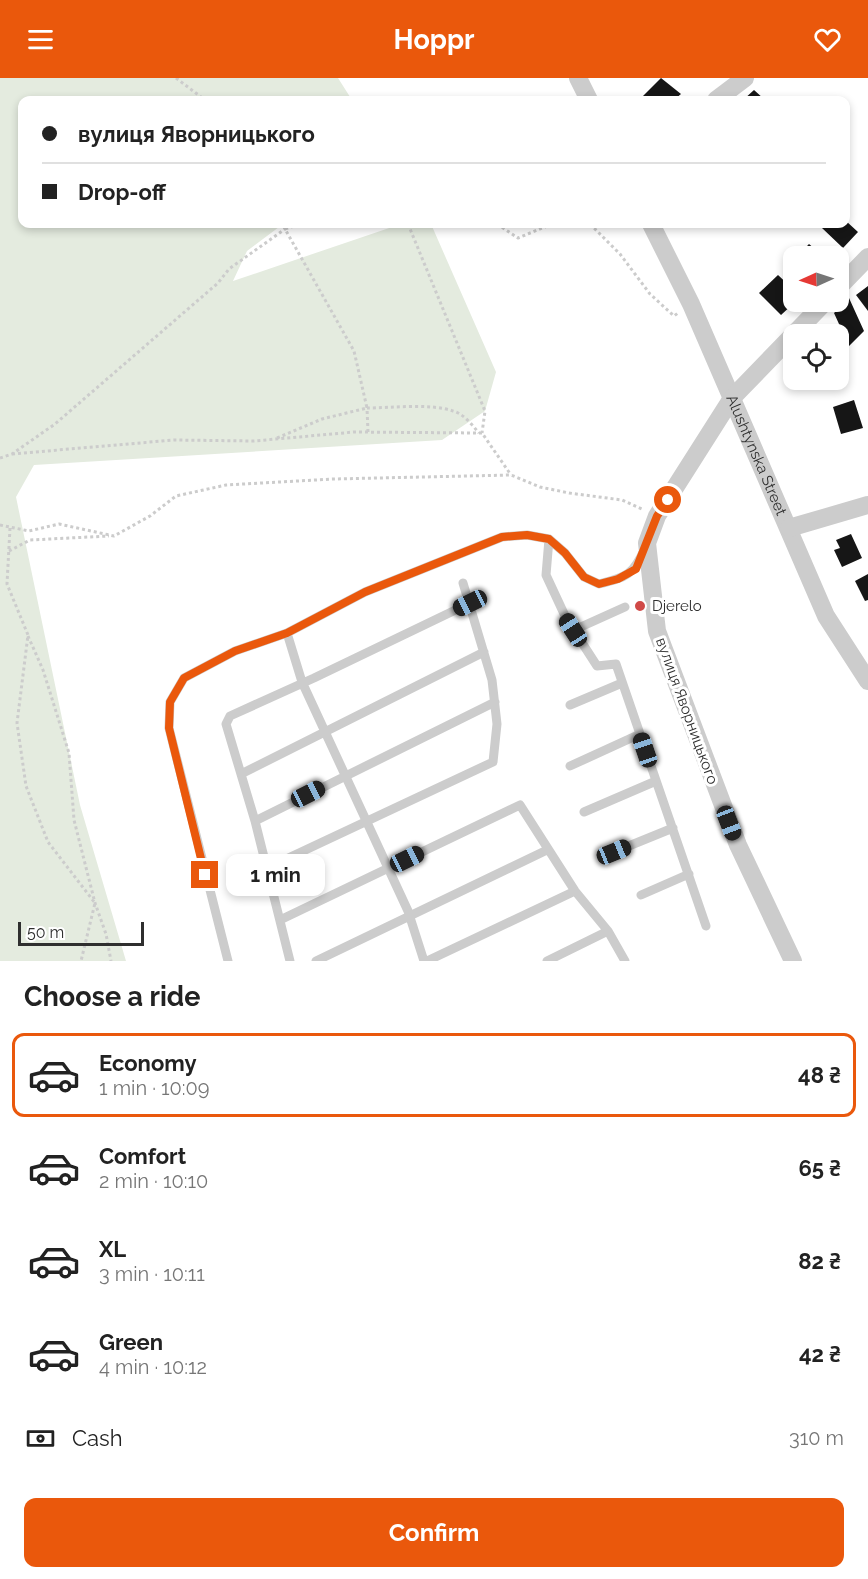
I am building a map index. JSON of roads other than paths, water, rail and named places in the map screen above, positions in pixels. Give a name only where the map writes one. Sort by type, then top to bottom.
[{"type":"street","points":[[578,78],[587,96]]},
{"type":"street","points":[[721,96],[745,78]]},
{"type":"street","name":"Alushtynska Street","points":[[653,228],[691,304],[826,616],[868,681]]},
{"type":"street","points":[[849,277],[868,257]]},
{"type":"street","name":"вулиця Яворницького","points":[[793,961],[738,845],[657,631],[647,543],[657,516],[732,398],[815,312]]},
{"type":"street","points":[[789,528],[868,505]]},
{"type":"lane","points":[[228,961],[169,728],[170,702],[184,678],[235,651],[287,633],[365,592],[502,537],[527,535],[549,539],[565,553],[584,577],[599,584],[618,579],[636,569],[647,543]]},
{"type":"lane","points":[[549,539],[546,575],[566,618],[597,666],[616,664],[706,926]]},
{"type":"lane","points":[[267,868],[493,762],[497,724],[492,680],[463,583]]},
{"type":"lane","points":[[290,961],[255,821],[226,724],[230,716],[470,603]]},
{"type":"lane","points":[[573,630],[625,607]]},
{"type":"lane","points":[[287,633],[302,682],[323,732],[388,868],[410,917],[426,961],[574,891]]},
{"type":"lane","points":[[241,774],[484,652]]},
{"type":"lane","points":[[570,705],[622,683]]},
{"type":"lane","points":[[255,821],[495,702]]},
{"type":"lane","points":[[570,766],[640,734]]},
{"type":"lane","points":[[584,812],[656,781]]},
{"type":"lane","points":[[280,920],[520,805],[574,891],[608,931],[625,961]]},
{"type":"lane","points":[[614,852],[673,828]]},
{"type":"lane","points":[[316,961],[547,850]]},
{"type":"lane","points":[[642,896],[688,874]]},
{"type":"lane","points":[[547,961],[608,931]]},
{"type":"place","name":"Djerelo","points":[[640,606]]}]
